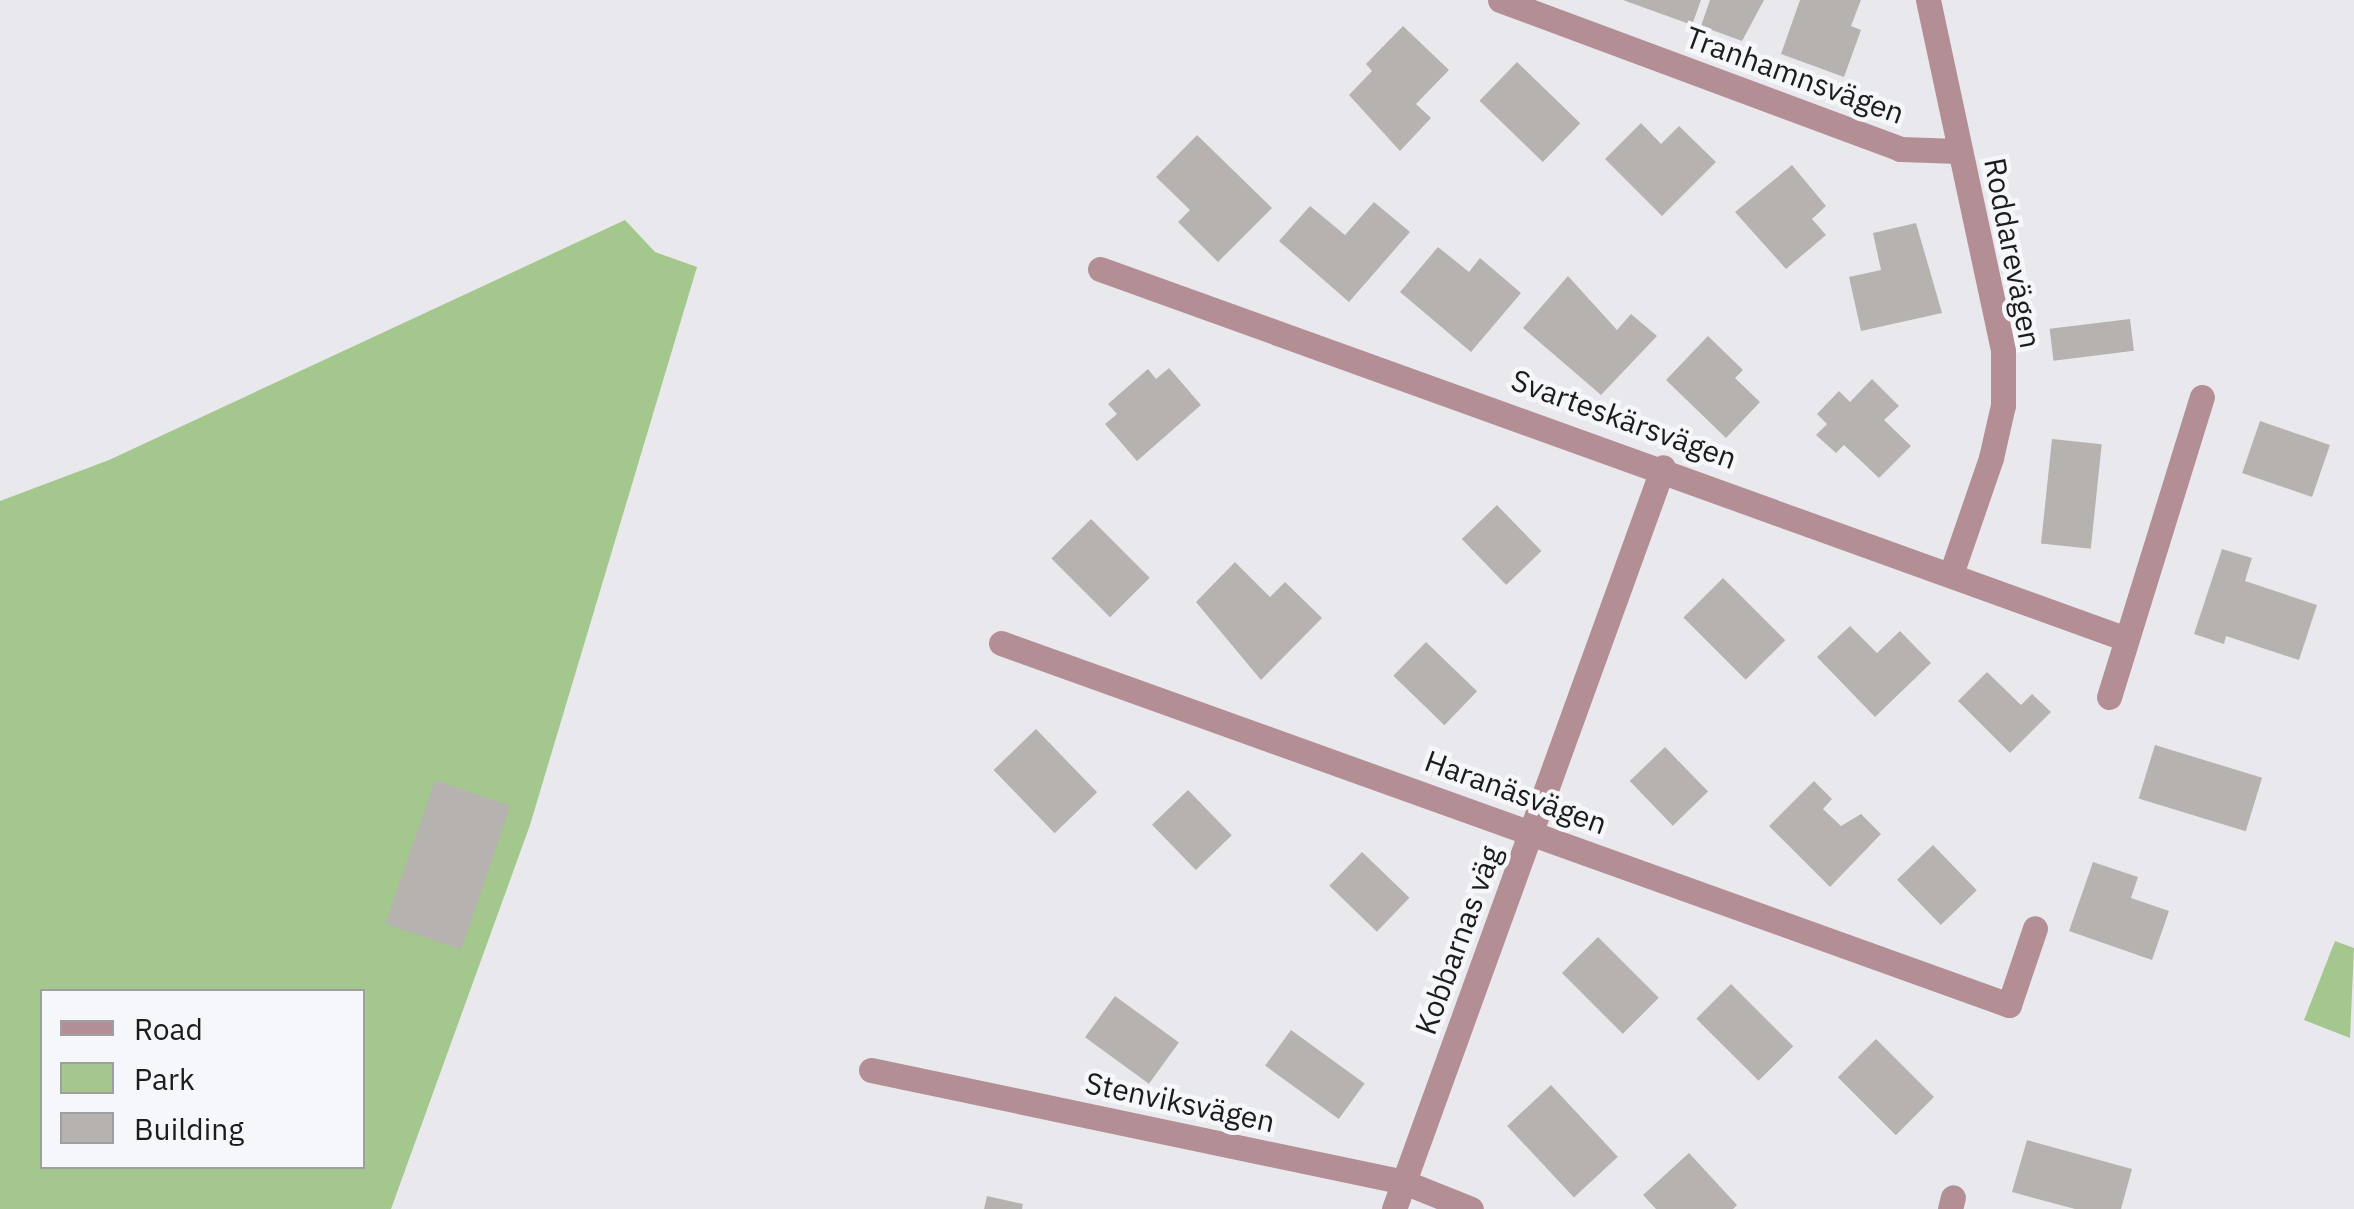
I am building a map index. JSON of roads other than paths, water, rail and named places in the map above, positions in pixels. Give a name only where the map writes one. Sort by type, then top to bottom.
[{"type":"street","name":"Tranhamnsvägen","points":[[1500,0],[1900,150],[1959,151]]},
{"type":"street","name":"Roddarevägen","points":[[1928,0],[2003,349],[2003,405],[1952,574]]},
{"type":"street","name":"Svarteskärsvägen","points":[[1100,268],[1662,467],[2124,638]]},
{"type":"street","points":[[2109,697],[2124,638],[2202,397]]},
{"type":"street","name":"Kobbarnas väg","points":[[1394,1209],[1662,467]]},
{"type":"street","name":"Haranäsvägen","points":[[1001,643],[2008,1004],[2035,928]]},
{"type":"street","name":"Stenviksvägen","points":[[871,1070],[1404,1182],[1471,1209]]}]
